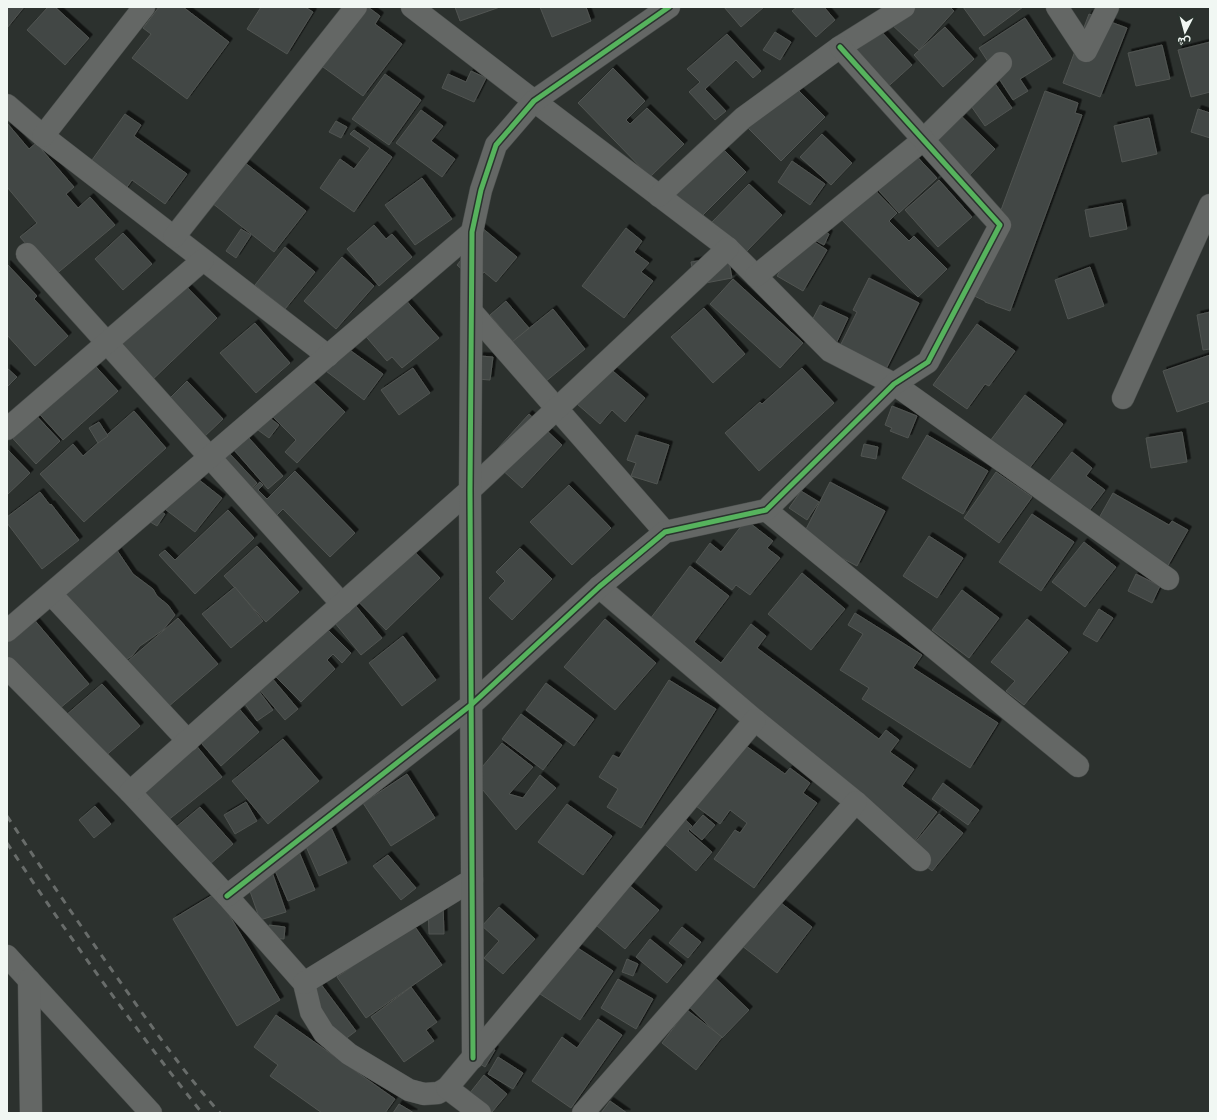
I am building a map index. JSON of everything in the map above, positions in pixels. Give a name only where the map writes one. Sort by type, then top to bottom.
[{"type":"street","points":[[43,136],[144,7]]},
{"type":"street","points":[[174,237],[356,7]]},
{"type":"street","points":[[412,7],[728,248],[830,351],[894,384],[1168,579]]},
{"type":"street","points":[[473,1058],[470,490],[472,232],[480,190],[496,145],[534,101],[669,7]]},
{"type":"street","points":[[660,196],[743,118],[840,47],[904,7]]},
{"type":"street","points":[[1057,7],[1086,51],[1108,7]]},
{"type":"street","points":[[227,896],[471,705],[599,587],[665,532],[766,510],[894,384],[928,362],[1000,225],[840,47]]},
{"type":"street","points":[[756,276],[923,140],[1001,63]]},
{"type":"street","points":[[7,105],[43,136],[328,356]]},
{"type":"street","points":[[1123,398],[1210,205]]},
{"type":"street","points":[[7,631],[472,232]]},
{"type":"street","points":[[130,792],[470,490],[728,248]]},
{"type":"street","points":[[27,254],[342,604]]},
{"type":"street","points":[[7,429],[203,260]]},
{"type":"street","points":[[472,312],[665,532]]},
{"type":"street","points":[[766,510],[1078,766]]},
{"type":"street","points":[[599,587],[755,720],[856,802],[920,860]]},
{"type":"street","points":[[51,594],[188,741]]},
{"type":"street","points":[[7,668],[130,792],[227,896],[304,983],[311,1012],[324,1033],[349,1054],[409,1090],[424,1094],[438,1093],[448,1088],[755,720]]},
{"type":"street","points":[[584,1113],[856,802]]},
{"type":"street","points":[[304,983],[472,880]]},
{"type":"street","points":[[7,956],[151,1113]]},
{"type":"street","points":[[29,980],[30,1113]]},
{"type":"street","points":[[448,1088],[480,1113]]},
{"type":"building","points":[[7,7],[24,7],[7,28]]},
{"type":"building","points":[[48,7],[55,7],[89,38],[65,65],[27,30]]},
{"type":"building","points":[[159,7],[183,7],[229,42],[187,99],[132,58],[151,34],[143,28]]},
{"type":"building","points":[[261,7],[305,7],[313,12],[287,54],[247,29]]},
{"type":"building","points":[[350,7],[368,7],[380,16],[375,24],[402,44],[363,96],[312,59]]},
{"type":"building","points":[[455,7],[500,7],[460,21]]},
{"type":"building","points":[[540,7],[586,7],[591,21],[552,37]]},
{"type":"building","points":[[724,7],[764,7],[741,27]]},
{"type":"building","points":[[797,7],[824,7],[835,20],[816,37],[792,11]]},
{"type":"building","points":[[904,7],[950,7],[954,11],[919,50],[890,23]]},
{"type":"building","points":[[963,7],[1023,7],[984,36]]},
{"type":"building","points":[[1089,14],[1127,28],[1100,97],[1063,83]]},
{"type":"building","points":[[1025,18],[1052,59],[1020,79],[1028,91],[1013,100],[979,48]]},
{"type":"building","points":[[945,27],[974,59],[943,87],[914,55]]},
{"type":"building","points":[[879,29],[912,65],[881,93],[847,56]]},
{"type":"building","points":[[775,32],[791,42],[780,60],[763,50]]},
{"type":"building","points":[[727,34],[761,71],[753,78],[736,60],[705,89],[726,111],[715,120],[689,92],[700,82],[687,69]]},
{"type":"building","points":[[1210,42],[1210,92],[1191,97],[1178,50]]},
{"type":"building","points":[[1162,45],[1170,79],[1136,86],[1128,53]]},
{"type":"building","points":[[613,68],[645,101],[626,120],[630,124],[647,108],[684,144],[650,177],[578,103]]},
{"type":"building","points":[[471,71],[486,78],[474,102],[442,88],[448,74],[466,82]]},
{"type":"building","points":[[987,72],[1012,108],[985,126],[960,90]]},
{"type":"building","points":[[385,74],[421,100],[389,145],[352,119]]},
{"type":"building","points":[[786,78],[825,117],[781,161],[742,122]]},
{"type":"building","points":[[1045,91],[1078,103],[1075,113],[1082,115],[1010,311],[985,302],[970,294]]},
{"type":"building","points":[[952,107],[995,149],[961,184],[918,142]]},
{"type":"building","points":[[1198,109],[1210,113],[1210,138],[1191,132]]},
{"type":"building","points":[[421,110],[443,126],[431,141],[455,159],[442,177],[396,143]]},
{"type":"building","points":[[125,114],[141,125],[134,136],[187,174],[165,204],[132,180],[123,193],[87,167]]},
{"type":"building","points":[[1149,118],[1157,154],[1122,162],[1114,126]]},
{"type":"building","points":[[336,121],[347,127],[341,138],[329,132]]},
{"type":"building","points":[[7,123],[29,149],[36,143],[74,187],[66,194],[78,208],[90,197],[115,225],[54,276],[20,237],[37,223],[7,187]]},
{"type":"building","points":[[354,130],[392,157],[354,212],[320,188],[340,159],[354,169],[370,148],[350,134]]},
{"type":"building","points":[[822,134],[852,163],[831,185],[800,157]]},
{"type":"building","points":[[715,141],[746,172],[700,218],[669,187]]},
{"type":"building","points":[[908,147],[937,178],[899,213],[870,181]]},
{"type":"building","points":[[792,161],[825,184],[810,205],[778,182]]},
{"type":"building","points":[[244,162],[306,211],[274,252],[212,203]]},
{"type":"building","points":[[422,178],[452,219],[415,245],[385,205]]},
{"type":"building","points":[[939,180],[972,217],[938,247],[905,210]]},
{"type":"building","points":[[866,181],[897,213],[889,221],[909,241],[914,236],[947,269],[918,297],[834,212]]},
{"type":"building","points":[[749,184],[782,215],[745,253],[712,222]]},
{"type":"building","points":[[1122,203],[1127,229],[1090,237],[1085,210]]},
{"type":"building","points":[[475,222],[517,257],[496,282],[484,272],[471,288],[469,276],[457,265],[465,255]]},
{"type":"building","points":[[374,225],[386,239],[392,234],[412,257],[379,286],[347,249]]},
{"type":"building","points":[[814,226],[829,234],[824,245],[809,237]]},
{"type":"building","points":[[626,228],[642,241],[634,252],[649,263],[641,272],[653,281],[624,318],[582,286]]},
{"type":"building","points":[[241,229],[251,235],[236,258],[226,251]]},
{"type":"building","points":[[123,233],[152,264],[123,290],[95,259]]},
{"type":"building","points":[[808,238],[827,250],[803,291],[777,276],[793,249]]},
{"type":"building","points":[[285,247],[315,272],[285,309],[255,285]]},
{"type":"building","points":[[728,256],[732,278],[695,285],[691,262]]},
{"type":"building","points":[[342,257],[374,286],[336,329],[304,301]]},
{"type":"building","points":[[7,264],[37,296],[34,299],[68,336],[35,366],[7,335]]},
{"type":"building","points":[[1090,267],[1104,306],[1068,319],[1055,280]]},
{"type":"building","points":[[869,278],[919,303],[884,373],[838,350],[857,312],[853,310]]},
{"type":"building","points":[[179,279],[217,318],[148,384],[110,345]]},
{"type":"building","points":[[733,279],[803,343],[780,368],[710,304]]},
{"type":"building","points":[[403,297],[439,338],[402,368],[392,357],[387,361],[362,332]]},
{"type":"building","points":[[506,301],[529,328],[513,342],[490,315]]},
{"type":"building","points":[[820,305],[848,318],[834,348],[805,334]]},
{"type":"building","points":[[704,308],[745,354],[713,383],[671,337]]},
{"type":"building","points":[[553,309],[585,349],[545,382],[512,342]]},
{"type":"building","points":[[1210,312],[1210,349],[1203,350],[1197,315]]},
{"type":"building","points":[[255,323],[290,363],[256,393],[220,353]]},
{"type":"building","points":[[977,324],[1015,351],[989,386],[985,384],[967,409],[933,385]]},
{"type":"building","points":[[340,343],[383,374],[364,400],[322,368]]},
{"type":"building","points":[[1210,355],[1210,401],[1177,412],[1163,371]]},
{"type":"building","points":[[480,356],[493,357],[490,380],[477,379]]},
{"type":"building","points":[[88,358],[118,391],[63,440],[33,407]]},
{"type":"building","points":[[608,367],[645,398],[625,422],[612,410],[600,424],[577,404]]},
{"type":"building","points":[[7,368],[17,377],[7,387]]},
{"type":"building","points":[[413,368],[430,393],[399,415],[381,390]]},
{"type":"building","points":[[802,368],[834,403],[759,471],[725,433],[760,402],[762,404]]},
{"type":"building","points":[[310,379],[345,412],[297,463],[285,452],[296,440],[273,417]]},
{"type":"building","points":[[187,381],[223,419],[203,438],[167,401]]},
{"type":"building","points":[[1025,395],[1063,424],[1028,470],[990,441]]},
{"type":"building","points":[[892,406],[917,416],[908,438],[890,431],[892,428],[885,425]]},
{"type":"building","points":[[31,410],[60,441],[36,464],[7,432]]},
{"type":"building","points":[[134,411],[166,448],[84,522],[40,474],[73,444],[83,456]]},
{"type":"building","points":[[529,414],[562,445],[522,488],[489,458]]},
{"type":"building","points":[[267,416],[279,425],[269,438],[258,430]]},
{"type":"building","points":[[99,422],[108,436],[98,443],[89,428]]},
{"type":"building","points":[[1182,432],[1187,462],[1151,468],[1146,438]]},
{"type":"building","points":[[636,435],[669,445],[657,484],[631,476],[636,463],[627,460]]},
{"type":"building","points":[[927,435],[988,471],[963,514],[902,478]]},
{"type":"building","points":[[248,437],[283,476],[268,489],[234,450]]},
{"type":"building","points":[[864,444],[878,447],[876,459],[861,456]]},
{"type":"building","points":[[7,449],[30,473],[7,495]]},
{"type":"building","points":[[1072,452],[1092,468],[1086,476],[1105,490],[1083,519],[1043,489]]},
{"type":"building","points":[[230,454],[257,483],[240,499],[214,470]]},
{"type":"building","points":[[184,468],[222,498],[195,532],[157,503]]},
{"type":"building","points":[[295,471],[355,533],[330,557],[283,509],[272,520],[247,494],[260,482],[263,485],[258,490],[267,499]]},
{"type":"building","points":[[996,472],[1032,497],[999,543],[964,518]]},
{"type":"building","points":[[830,482],[885,511],[857,566],[802,537]]},
{"type":"building","points":[[569,485],[611,528],[572,565],[530,522]]},
{"type":"building","points":[[801,491],[819,502],[807,520],[789,508]]},
{"type":"building","points":[[40,492],[79,540],[42,569],[7,523],[7,517]]},
{"type":"building","points":[[1113,493],[1169,525],[1172,521],[1188,530],[1167,567],[1095,525]]},
{"type":"building","points":[[149,505],[165,514],[157,526],[142,517]]},
{"type":"building","points":[[228,510],[254,538],[195,594],[159,555],[165,550],[175,560]]},
{"type":"building","points":[[1032,514],[1074,542],[1041,591],[999,562]]},
{"type":"building","points":[[746,520],[773,541],[767,548],[780,558],[750,595],[736,585],[732,590],[696,562],[710,543],[721,552]]},
{"type":"building","points":[[929,536],[963,558],[937,598],[903,576]]},
{"type":"building","points":[[403,540],[440,578],[386,630],[349,592]]},
{"type":"building","points":[[1084,542],[1116,567],[1085,607],[1052,582]]},
{"type":"building","points":[[112,543],[133,574],[153,589],[157,596],[168,605],[175,615],[163,630],[140,646],[132,656],[119,664],[59,587]]},
{"type":"building","points":[[257,546],[299,592],[266,622],[224,576]]},
{"type":"building","points":[[520,548],[552,579],[512,620],[489,598],[505,581],[496,572]]},
{"type":"building","points":[[690,566],[729,596],[694,642],[721,663],[751,624],[766,636],[757,648],[879,739],[886,730],[899,740],[890,752],[914,769],[902,786],[937,812],[914,842],[638,635]]},
{"type":"building","points":[[802,573],[845,609],[811,650],[768,614]]},
{"type":"building","points":[[1136,574],[1160,586],[1152,603],[1128,591]]},
{"type":"building","points":[[235,587],[263,621],[231,648],[202,614]]},
{"type":"building","points":[[962,590],[999,618],[969,658],[932,630]]},
{"type":"building","points":[[347,595],[382,638],[361,655],[326,612]]},
{"type":"building","points":[[1099,609],[1113,618],[1097,642],[1083,634]]},
{"type":"building","points":[[855,613],[922,655],[913,668],[998,723],[970,768],[862,699],[869,688],[840,670],[863,634],[848,625]]},
{"type":"building","points":[[31,616],[89,684],[53,714],[7,661],[7,637]]},
{"type":"building","points":[[178,618],[218,664],[168,707],[128,661]]},
{"type":"building","points":[[605,619],[656,663],[615,710],[564,667]]},
{"type":"building","points":[[1027,619],[1068,652],[1024,705],[1006,691],[1015,681],[991,662]]},
{"type":"building","points":[[318,620],[351,653],[342,663],[333,654],[327,660],[335,669],[301,702],[270,671]]},
{"type":"building","points":[[403,636],[436,680],[402,706],[369,663]]},
{"type":"building","points":[[266,671],[298,709],[285,720],[253,682]]},
{"type":"building","points":[[669,680],[716,709],[641,828],[607,807],[618,789],[599,777],[613,755],[619,758]]},
{"type":"building","points":[[546,683],[594,719],[574,746],[526,710]]},
{"type":"building","points":[[102,684],[140,726],[95,765],[58,722]]},
{"type":"building","points":[[255,686],[273,710],[257,721],[240,697]]},
{"type":"building","points":[[229,697],[259,732],[221,766],[190,730]]},
{"type":"building","points":[[521,714],[562,745],[543,770],[502,739]]},
{"type":"building","points":[[190,738],[222,777],[157,829],[125,791]]},
{"type":"building","points":[[735,738],[785,774],[790,768],[810,783],[803,793],[817,803],[754,888],[714,859],[735,830],[740,833],[747,823],[730,810],[720,824],[688,800]]},
{"type":"building","points":[[283,739],[319,781],[268,824],[232,781]]},
{"type":"building","points":[[502,743],[533,767],[509,794],[523,798],[540,775],[556,788],[516,830],[473,778]]},
{"type":"building","points":[[407,774],[435,818],[391,846],[363,803]]},
{"type":"building","points":[[943,783],[979,810],[968,825],[932,799]]},
{"type":"building","points":[[246,802],[257,821],[235,834],[224,815]]},
{"type":"building","points":[[567,804],[612,836],[583,875],[538,842]]},
{"type":"building","points":[[95,806],[111,824],[94,838],[79,820]]},
{"type":"building","points":[[200,807],[233,844],[202,871],[169,833]]},
{"type":"building","points":[[675,810],[692,826],[688,831],[712,852],[696,871],[654,835]]},
{"type":"building","points":[[939,814],[963,833],[932,871],[908,851]]},
{"type":"building","points":[[703,815],[715,825],[702,840],[690,830]]},
{"type":"building","points":[[329,823],[347,863],[319,876],[301,835]]},
{"type":"building","points":[[297,847],[315,890],[288,901],[270,859]]},
{"type":"building","points":[[388,855],[416,888],[401,900],[373,866]]},
{"type":"building","points":[[271,869],[286,912],[260,920],[245,877]]},
{"type":"building","points":[[624,881],[659,910],[625,949],[591,921]]},
{"type":"building","points":[[216,893],[280,1000],[237,1026],[173,919]]},
{"type":"building","points":[[772,896],[812,927],[777,973],[737,942]]},
{"type":"building","points":[[443,903],[444,934],[429,934],[428,904]]},
{"type":"building","points":[[499,907],[535,939],[503,974],[484,958],[499,941],[482,926]]},
{"type":"building","points":[[413,924],[442,965],[366,1018],[337,977]]},
{"type":"building","points":[[269,925],[285,927],[284,939],[268,938]]},
{"type":"building","points":[[682,927],[701,942],[688,958],[669,943]]},
{"type":"building","points":[[650,939],[682,965],[667,983],[636,957]]},
{"type":"building","points":[[567,941],[613,971],[580,1020],[534,990]]},
{"type":"building","points":[[627,959],[638,964],[633,976],[622,972]]},
{"type":"building","points":[[711,974],[749,1010],[722,1038],[684,1002]]},
{"type":"building","points":[[618,979],[653,999],[636,1029],[601,1008]]},
{"type":"building","points":[[320,983],[356,1031],[336,1046],[300,999]]},
{"type":"building","points":[[411,987],[437,1022],[426,1030],[434,1041],[404,1062],[371,1017]]},
{"type":"building","points":[[687,1010],[722,1037],[696,1070],[662,1043]]},
{"type":"building","points":[[276,1015],[395,1099],[385,1113],[322,1113],[270,1076],[278,1065],[254,1047]]},
{"type":"building","points":[[598,1019],[622,1035],[571,1108],[532,1081],[562,1037],[577,1048]]},
{"type":"building","points":[[482,1042],[495,1050],[485,1067],[472,1059]]},
{"type":"building","points":[[498,1057],[523,1073],[513,1089],[488,1074]]},
{"type":"building","points":[[484,1075],[507,1094],[492,1112],[469,1094]]},
{"type":"building","points":[[610,1101],[627,1113],[601,1113]]},
{"type":"building","points":[[399,1104],[414,1113],[393,1113]]},
{"type":"railway","points":[[7,816],[68,907],[152,1027],[185,1071],[220,1113]]},
{"type":"railway","points":[[7,843],[102,980],[202,1113]]},
{"type":"cycle path","points":[[473,1058],[470,490],[472,232],[481,190],[496,145],[534,101],[669,7]]},
{"type":"cycle path","points":[[227,896],[471,705],[599,587],[665,532],[766,510],[894,384],[928,362],[1000,225],[840,47]]}]
